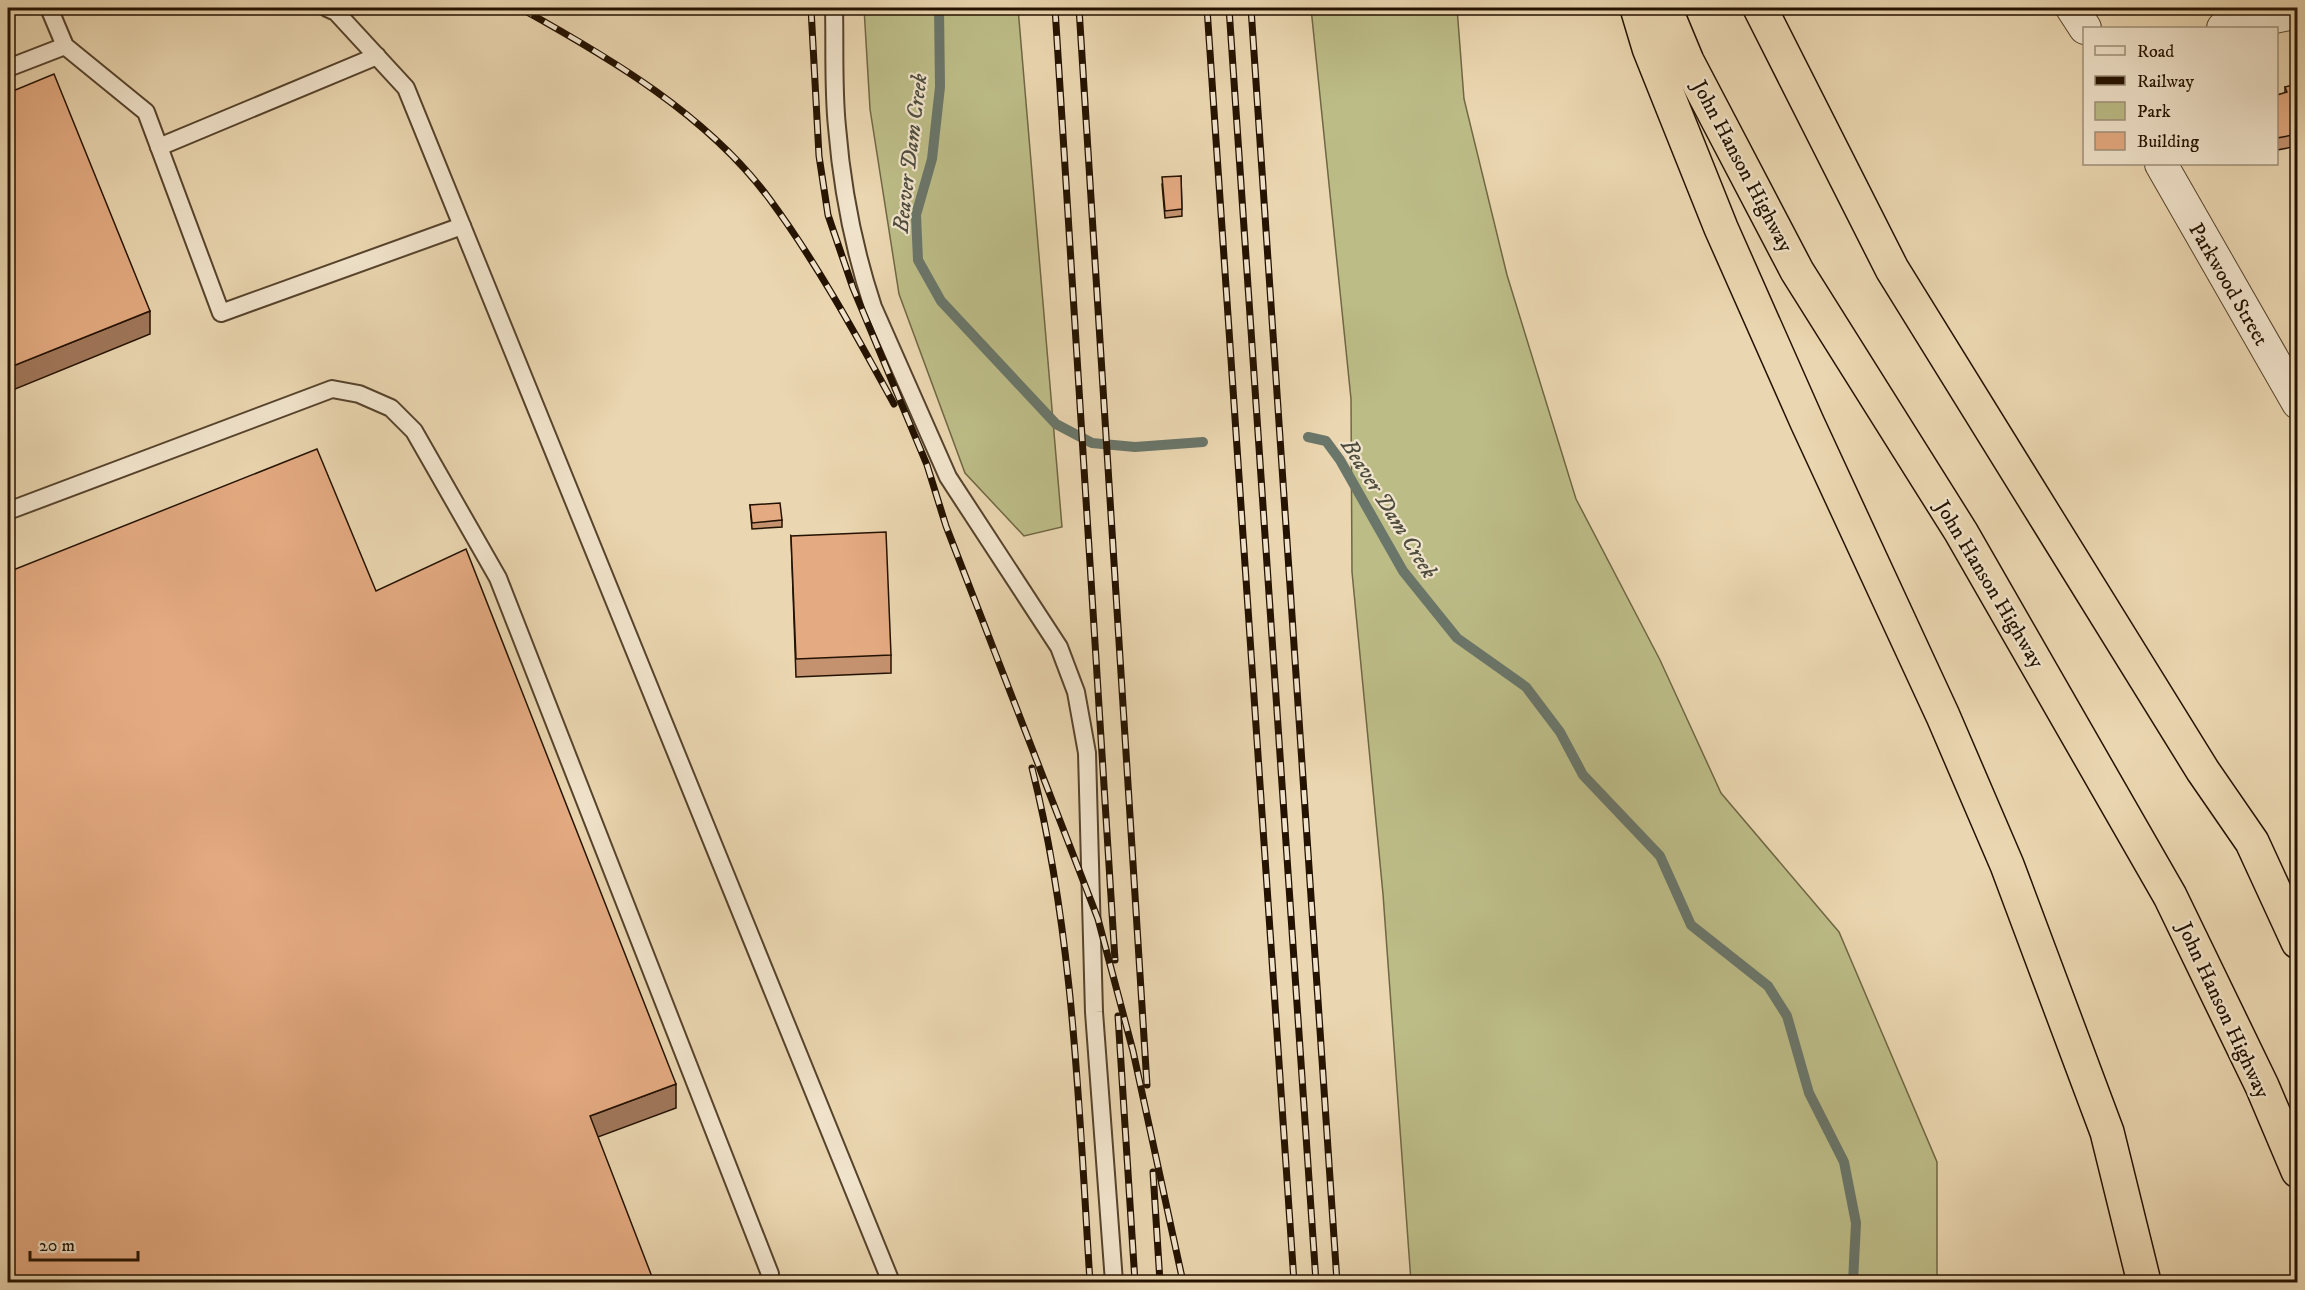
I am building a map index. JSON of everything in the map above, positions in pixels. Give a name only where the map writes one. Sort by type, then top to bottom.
[{"type":"highway","points":[[1637,8],[1649,48],[1721,228],[1807,422],[1943,716],[2007,865],[2107,1132],[2144,1282]]},
{"type":"highway","name":"John Hanson Highway","points":[[1665,8],[1687,61],[1797,271],[1961,532],[2170,896],[2262,1086],[2298,1171]]},
{"type":"highway","points":[[1760,8],[1892,269],[2203,771],[2252,842],[2298,923]]},
{"type":"highway","points":[[2252,842],[2298,942]]},
{"type":"street","points":[[2072,8],[2084,27]]},
{"type":"street","points":[[2228,27],[2298,12]]},
{"type":"street","name":"Parkwood Street","points":[[2162,165],[2298,403]]},
{"type":"lane","points":[[50,8],[65,46],[146,112],[221,313],[462,226]]},
{"type":"lane","points":[[327,8],[336,12],[406,88],[891,1282]]},
{"type":"lane","points":[[834,8],[836,124],[840,163],[864,281],[873,307],[948,477],[1059,647],[1083,720],[1088,753],[1094,1012],[1114,1282]]},
{"type":"lane","points":[[8,68],[65,46]]},
{"type":"lane","points":[[159,147],[376,56]]},
{"type":"lane","points":[[8,511],[332,389],[359,394],[391,408],[414,431],[498,578],[770,1274],[770,1282]]},
{"type":"green space","points":[[864,8],[1018,8],[1062,527],[1024,536],[965,473],[899,294],[870,109]]},
{"type":"green space","points":[[1311,8],[1457,8],[1464,99],[1507,275],[1576,499],[1660,660],[1721,793],[1839,932],[1937,1162],[1937,1282],[1411,1282],[1383,894],[1352,572],[1351,399]]},
{"type":"building","points":[[54,74],[150,311],[8,368],[8,93]]},
{"type":"building","points":[[2297,84],[2298,134],[2278,138],[2278,95],[2287,92],[2285,87]]},
{"type":"building","points":[[1181,176],[1182,209],[1165,211],[1162,177]]},
{"type":"building","points":[[317,449],[376,591],[466,549],[676,1084],[590,1116],[654,1282],[8,1282],[8,572]]},
{"type":"building","points":[[780,503],[782,520],[752,523],[750,505]]},
{"type":"building","points":[[886,532],[891,655],[796,659],[791,536]]},
{"type":"waterway","name":"Beaver Dam Creek","points":[[939,8],[940,87],[932,159],[916,215],[918,260],[941,301],[1056,424],[1092,443],[1135,447],[1203,442]]},
{"type":"waterway","name":"Beaver Dam Creek","points":[[1308,437],[1326,441],[1340,460],[1403,571],[1457,638],[1526,687],[1560,732],[1583,775],[1660,856],[1691,925],[1768,986],[1787,1016],[1809,1093],[1844,1162],[1856,1223],[1853,1282]]},
{"type":"railway","points":[[520,8],[588,47],[656,91],[718,142],[746,170],[805,250],[894,404]]},
{"type":"railway","points":[[811,8],[819,156],[828,215],[853,288],[927,465],[946,526],[1098,919],[1133,1051],[1183,1282]]},
{"type":"railway","points":[[1055,8],[1115,960]]},
{"type":"railway","points":[[1079,8],[1147,1085]]},
{"type":"railway","points":[[1207,8],[1294,1282]]},
{"type":"railway","points":[[1229,8],[1316,1282]]},
{"type":"railway","points":[[1251,8],[1337,1282]]},
{"type":"railway","points":[[1032,768],[1046,831],[1066,959],[1078,1089],[1090,1282]]},
{"type":"railway","points":[[1118,1016],[1135,1282]]},
{"type":"railway","points":[[1153,1172],[1160,1282]]}]
